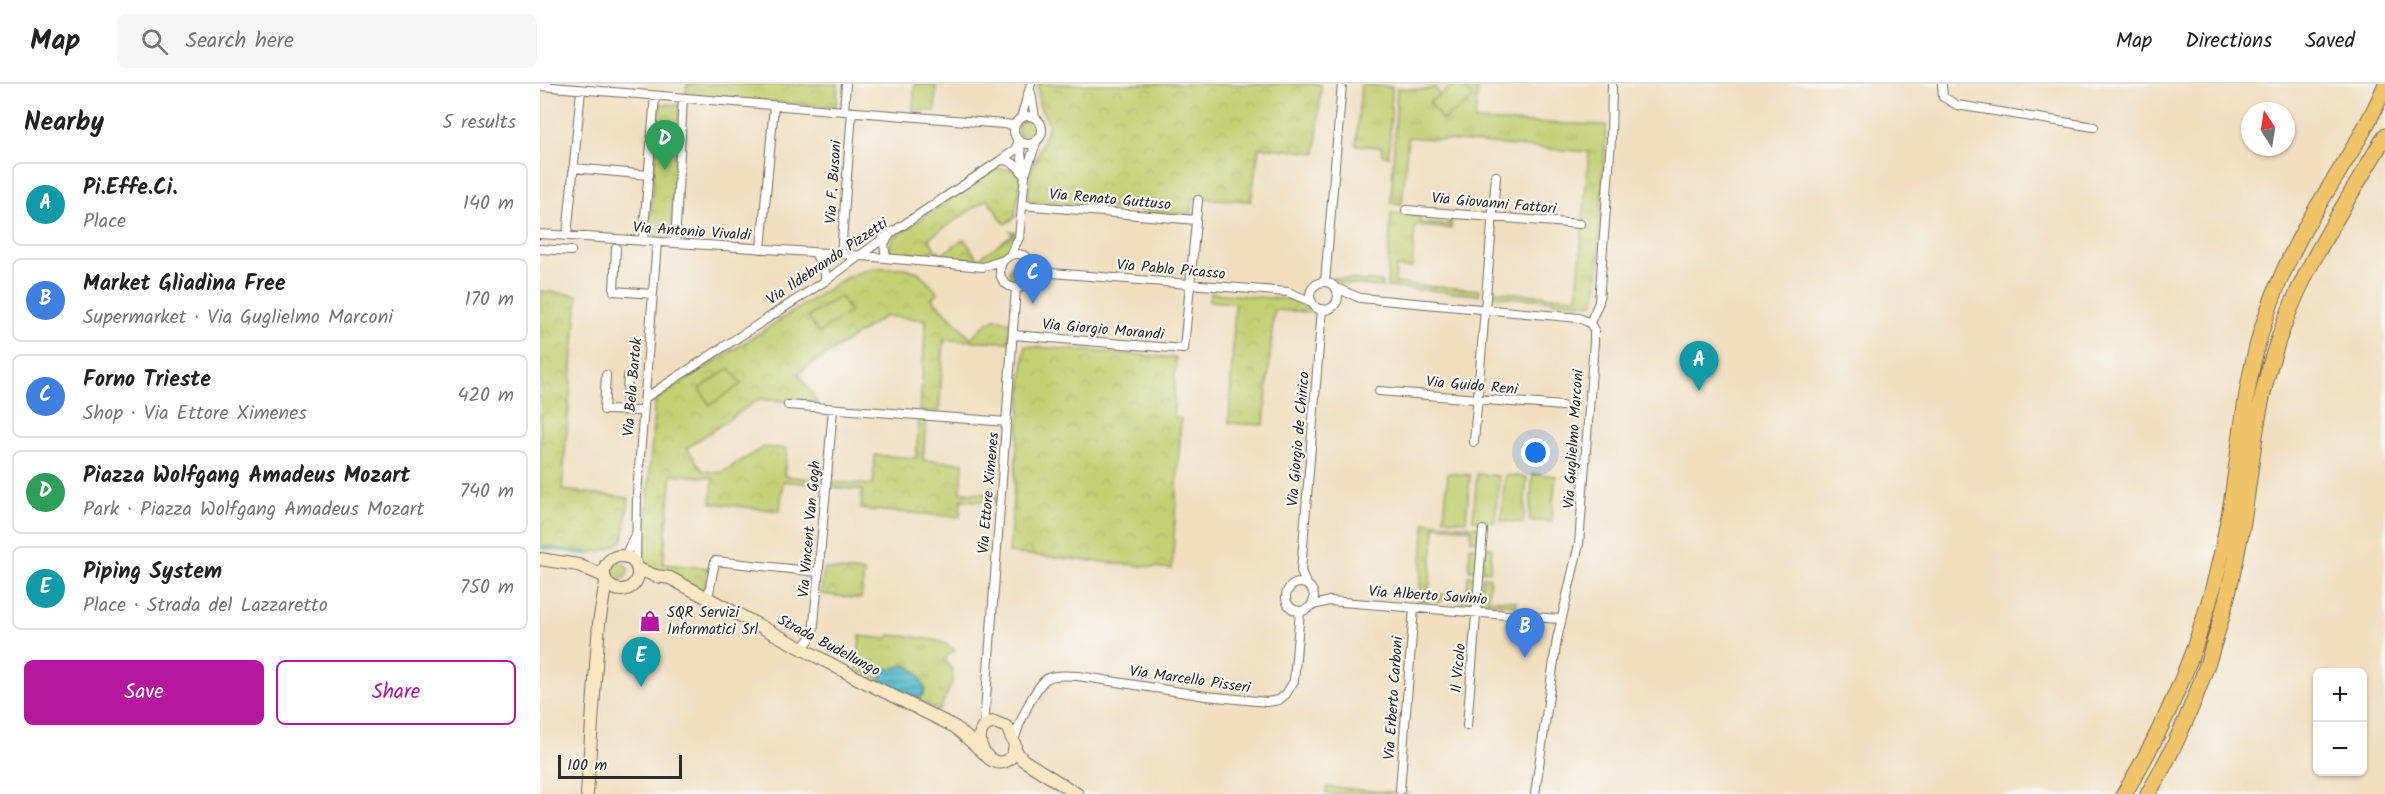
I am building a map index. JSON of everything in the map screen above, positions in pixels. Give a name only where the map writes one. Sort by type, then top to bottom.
[{"type":"highway","points":[[2124,794],[2169,711],[2206,615],[2224,544],[2250,378],[2266,316],[2295,247],[2357,143],[2385,86]]},
{"type":"highway","points":[[2148,794],[2189,715],[2216,639],[2238,549],[2263,392],[2284,321],[2310,262],[2385,136]]},
{"type":"street","name":"Via F. Busoni","points":[[841,254],[848,112],[846,84]]},
{"type":"street","points":[[1001,277],[1000,268],[1019,238],[1025,175],[1041,128],[1032,107],[1031,84],[1021,118],[1015,125],[1015,135],[1020,141],[1025,175]]},
{"type":"street","points":[[1325,282],[1342,84]]},
{"type":"street","name":"Via Guglielmo Marconi","points":[[1535,794],[1560,619],[1579,544],[1594,342],[1594,330],[1590,323],[1599,302],[1611,140],[1612,84]]},
{"type":"street","points":[[1942,84],[1943,97],[1957,105],[2094,127]]},
{"type":"street","points":[[540,86],[1015,125]]},
{"type":"street","points":[[567,236],[580,90]]},
{"type":"street","points":[[644,241],[655,96]]},
{"type":"street","points":[[675,243],[683,98]]},
{"type":"street","points":[[761,249],[774,106]]},
{"type":"street","points":[[1021,118],[1028,116],[1035,118]]},
{"type":"street","points":[[1020,141],[1030,143],[1037,140]]},
{"type":"street","name":"Via Ildebrando Pizzetti","points":[[645,398],[825,280],[1001,160],[1015,150],[1020,141]]},
{"type":"street","points":[[2371,159],[2385,147]]},
{"type":"street","points":[[1001,160],[1008,160],[1018,166],[1025,175]]},
{"type":"street","points":[[573,168],[649,175]]},
{"type":"street","points":[[1474,442],[1496,176]]},
{"type":"street","name":"Via Giorgio Morandi","points":[[1014,335],[1184,349],[1198,200]]},
{"type":"street","name":"Via Renato Guttuso","points":[[1022,206],[1196,220]]},
{"type":"street","name":"Via Giovanni Fattori","points":[[1406,210],[1580,224]]},
{"type":"street","points":[[886,258],[884,244],[891,233]]},
{"type":"street","name":"Via Antonio Vivaldi","points":[[540,234],[841,254]]},
{"type":"street","points":[[1019,238],[1034,272],[1030,282]]},
{"type":"street","name":"Via Bela Bartok","points":[[635,534],[657,242]]},
{"type":"street","points":[[616,248],[614,291],[653,294]]},
{"type":"street","points":[[540,249],[571,250]]},
{"type":"street","points":[[816,253],[825,272],[825,280]]},
{"type":"street","name":"Via Pablo Picasso","points":[[841,254],[983,267],[1001,277],[1007,285],[1016,288],[1035,278],[1052,273],[1288,292],[1314,287]]},
{"type":"street","name":"Via Pablo Picasso","points":[[983,267],[1018,254],[1052,273]]},
{"type":"street","points":[[1325,282],[1314,287],[1310,295],[1312,302],[1322,309],[1360,298]]},
{"type":"street","points":[[1325,282],[1360,298],[1579,318],[1590,323]]},
{"type":"street","name":"Via Ettore Ximenes","points":[[990,726],[986,699],[1016,288]]},
{"type":"street","points":[[1333,306],[1338,297],[1336,288]]},
{"type":"street","name":"Via Pablo Picasso","points":[[1288,292],[1312,302]]},
{"type":"street","name":"Via Giorgio de Chirico","points":[[1301,571],[1322,309]]},
{"type":"street","points":[[606,375],[604,410],[644,411]]},
{"type":"street","points":[[626,411],[628,376]]},
{"type":"street","points":[[646,378],[656,384],[667,384]]},
{"type":"street","name":"Via Guido Reni","points":[[1379,391],[1562,406]]},
{"type":"street","points":[[788,405],[1007,422]]},
{"type":"street","name":"Via Vincent Van Gogh","points":[[802,648],[813,635],[833,409]]},
{"type":"street","name":"Il Vicolo","points":[[1467,726],[1483,530]]},
{"type":"street","points":[[625,556],[635,534]]},
{"type":"street","points":[[635,534],[637,571]]},
{"type":"street","points":[[540,559],[578,565],[606,563],[615,556],[625,556]]},
{"type":"street","points":[[625,556],[637,571]]},
{"type":"street","points":[[708,598],[715,561],[819,572]]},
{"type":"street","points":[[587,794],[600,611],[606,563]]},
{"type":"street","points":[[578,565],[605,579],[618,590],[610,596],[600,611]]},
{"type":"street","name":"Strada Budellungo","points":[[618,590],[629,588],[637,571],[670,578],[955,727],[989,760],[999,764]]},
{"type":"street","points":[[1301,571],[1286,592],[1286,601],[1291,609],[1300,611],[1329,601]]},
{"type":"street","points":[[1301,571],[1314,601],[1311,606]]},
{"type":"street","points":[[1293,585],[1310,588],[1329,601]]},
{"type":"street","name":"Via Alberto Savinio","points":[[1329,601],[1560,619]]},
{"type":"street","name":"Via Erberto Carboni","points":[[1400,790],[1413,608]]},
{"type":"street","name":"Via Marcello Pisseri","points":[[1014,746],[1016,734],[1037,689],[1048,678],[1078,676],[1215,697],[1267,702],[1279,700],[1294,681],[1300,611]]},
{"type":"street","points":[[984,753],[979,741],[990,726],[1025,715]]},
{"type":"street","points":[[990,726],[1009,730],[1014,746],[1023,760],[1077,794]]},
{"type":"street","name":"Strada Budellungo","points":[[955,727],[990,726]]},
{"type":"street","points":[[999,764],[1009,759],[1014,746]]},
{"type":"street","points":[[999,764],[1026,765],[1036,769]]},
{"type":"green space","points":[[687,84],[838,84],[836,107],[686,96]]},
{"type":"green space","points":[[915,84],[936,84],[935,111],[913,110]]},
{"type":"green space","points":[[1038,84],[1321,84],[1316,153],[1259,147],[1251,201],[1193,198],[1192,215],[1027,201],[1031,172],[1049,124],[1039,105]]},
{"type":"green space","points":[[1455,84],[1462,84],[1473,99],[1442,120],[1430,102]]},
{"type":"green space","points":[[1462,84],[1478,84],[1475,121],[1606,125],[1597,290],[1593,304],[1551,301],[1551,296],[1577,298],[1589,152],[1408,137],[1402,204],[1391,203],[1397,88],[1426,90],[1434,87],[1440,95],[1430,102],[1472,99]]},
{"type":"green space","points":[[1361,85],[1392,87],[1389,156],[1382,155],[1382,147],[1356,145]]},
{"type":"green space","points":[[659,104],[679,105],[671,237],[649,235]]},
{"type":"green space","points":[[1028,120],[1035,123],[1038,130],[1035,137],[1028,140],[1021,137],[1018,130],[1021,123]]},
{"type":"green space","points":[[996,168],[1010,170],[1021,178],[1015,217],[1005,224],[987,199],[929,238],[935,249],[926,255],[888,253],[892,239]]},
{"type":"green space","points":[[1391,213],[1420,215],[1420,223],[1448,225],[1449,218],[1452,218],[1451,229],[1415,226],[1412,268],[1396,267],[1395,283],[1422,286],[1422,290],[1387,287]]},
{"type":"green space","points":[[1010,231],[1016,232],[1014,246],[998,261],[932,256],[938,250],[942,254],[964,239],[978,259],[1013,234]]},
{"type":"green space","points":[[1017,264],[1023,266],[1025,272],[1023,278],[1017,280],[1011,278],[1009,272],[1011,266]]},
{"type":"green space","points":[[872,268],[905,268],[918,272],[938,293],[932,298],[971,338],[989,321],[996,318],[1010,322],[1009,342],[944,340],[939,412],[920,411],[926,320],[885,316],[798,373],[818,404],[759,399],[687,448],[703,471],[721,473],[764,447],[787,449],[784,476],[822,480],[822,485],[783,481],[780,511],[711,503],[713,478],[672,474],[663,564],[708,568],[704,590],[656,572],[643,561],[655,400],[847,277]]},
{"type":"green space","points":[[1333,278],[1382,282],[1382,287],[1340,283]]},
{"type":"green space","points":[[1425,286],[1480,290],[1479,295],[1425,290]]},
{"type":"green space","points":[[540,291],[578,295],[562,490],[629,498],[623,540],[604,550],[583,552],[540,546]]},
{"type":"green space","points":[[1492,291],[1548,296],[1548,300],[1493,296]]},
{"type":"green space","points":[[1210,293],[1305,301],[1313,312],[1274,310],[1264,425],[1229,423],[1235,303],[1209,301]]},
{"type":"green space","points":[[840,296],[850,312],[819,333],[808,317]]},
{"type":"green space","points":[[1025,346],[1176,358],[1173,417],[1181,419],[1172,569],[1009,553]]},
{"type":"green space","points":[[730,368],[741,384],[710,405],[699,389]]},
{"type":"green space","points":[[919,419],[926,420],[923,460],[963,463],[961,492],[997,495],[996,502],[961,500],[960,517],[861,509],[862,490],[831,487],[831,482],[873,485],[875,455],[916,458]]},
{"type":"green space","points":[[1448,473],[1470,475],[1466,521],[1444,519]]},
{"type":"green space","points":[[1477,474],[1499,476],[1495,522],[1473,520]]},
{"type":"green space","points":[[1533,474],[1556,476],[1551,522],[1529,520]]},
{"type":"green space","points":[[1505,475],[1527,477],[1523,523],[1501,521]]},
{"type":"green space","points":[[1425,522],[1480,527],[1479,541],[1471,540],[1471,529],[1435,526],[1428,601],[1419,600]]},
{"type":"green space","points":[[1470,546],[1479,547],[1477,570],[1469,570]]},
{"type":"green space","points":[[1484,547],[1492,548],[1490,571],[1482,571]]},
{"type":"green space","points":[[620,563],[626,565],[628,571],[626,577],[620,579],[614,577],[612,571],[614,565]]},
{"type":"green space","points":[[824,569],[864,572],[861,599],[821,594]]},
{"type":"green space","points":[[1468,576],[1476,577],[1474,602],[1441,599],[1440,602],[1437,601],[1438,594],[1466,598]]},
{"type":"green space","points":[[1482,577],[1490,578],[1488,599],[1516,601],[1517,607],[1480,602]]},
{"type":"green space","points":[[890,635],[935,640],[950,646],[955,651],[947,655],[946,662],[953,671],[952,683],[939,711],[916,698],[924,694],[925,689],[916,671],[880,676],[883,682],[857,669],[860,636],[887,639]]},
{"type":"green space","points":[[1327,787],[1410,794],[1326,794]]},
{"type":"water","points":[[904,665],[912,668],[919,677],[925,689],[921,697],[916,698],[883,682],[880,676],[884,668],[891,669]]},
{"type":"waterway","points":[[540,548],[590,555]]},
{"type":"place","name":"Piazza Wolfgang Amadeus Mozart","points":[[665,170]]},
{"type":"place","name":"Forno Trieste","points":[[1033,304]]},
{"type":"place","name":"Pi.Effe.Ci.","points":[[1699,391]]},
{"type":"place","name":"SQR Servizi Informatici Srl","points":[[650,621]]},
{"type":"place","name":"Market Gliadina Free","points":[[1525,658]]},
{"type":"place","name":"Piping System","points":[[641,687]]}]
